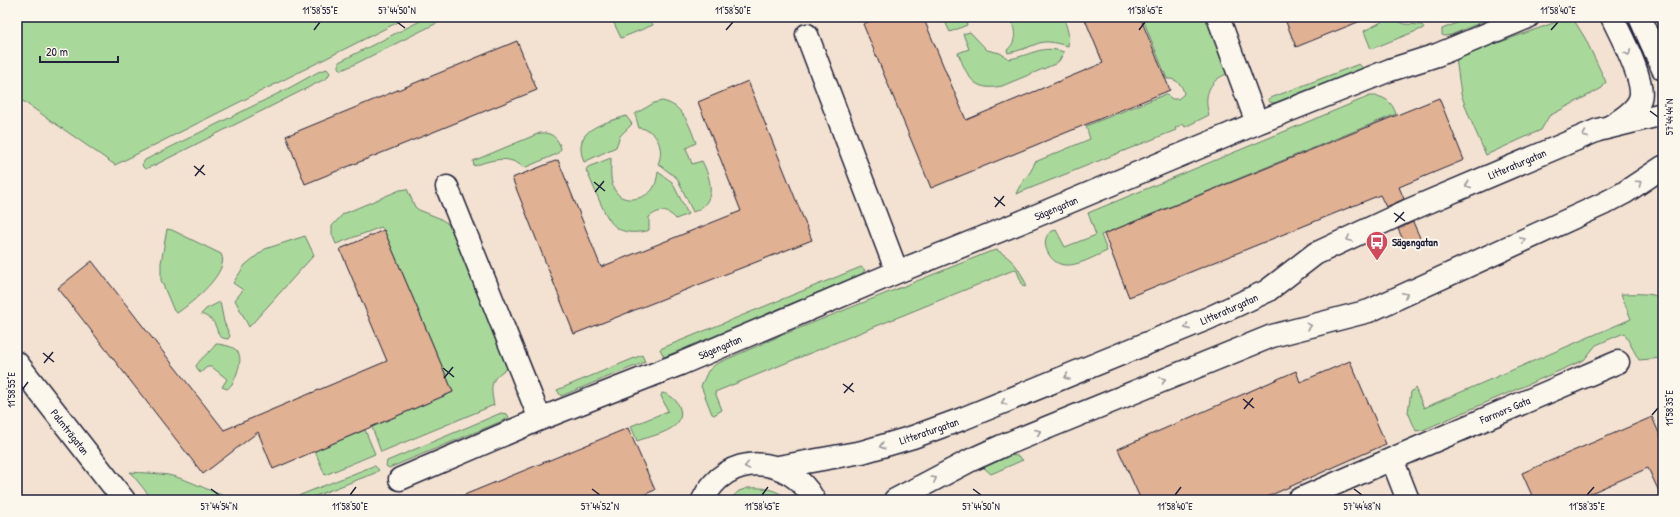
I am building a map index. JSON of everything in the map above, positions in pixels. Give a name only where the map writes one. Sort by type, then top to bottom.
[{"type":"street","points":[[1218,17],[1258,123]]},
{"type":"street","name":"Sägengatan","points":[[400,479],[540,419],[680,364],[897,272],[1019,223],[1258,123],[1390,70],[1437,55],[1528,17]]},
{"type":"street","points":[[1611,126],[1628,115],[1640,99],[1640,80],[1612,17]]},
{"type":"street","points":[[1640,17],[1663,69]]},
{"type":"street","points":[[807,36],[897,272]]},
{"type":"street","name":"Litteraturgatan","points":[[778,467],[862,452],[912,437],[1041,388],[1209,318],[1267,291],[1316,254],[1407,211],[1569,142],[1611,126],[1663,114]]},
{"type":"street","points":[[895,500],[978,457],[1272,336],[1369,311],[1603,204],[1624,193],[1663,167]]},
{"type":"street","points":[[448,187],[540,419]]},
{"type":"street","name":"Farmors Gata","points":[[1298,500],[1618,362]]},
{"type":"street","name":"Palmträgatan","points":[[17,363],[124,500]]},
{"type":"street","points":[[1392,459],[1408,500]]},
{"type":"street","name":"Litteraturgatan","points":[[702,498],[715,482],[725,474],[738,467],[751,464],[765,464],[778,467],[801,481],[814,500]]},
{"type":"green space","points":[[17,17],[408,17],[115,165],[17,97]]},
{"type":"green space","points":[[428,17],[449,17],[353,65],[342,70],[339,68],[339,62]]},
{"type":"green space","points":[[611,17],[649,17],[653,25],[621,38]]},
{"type":"green space","points":[[943,17],[965,17],[967,25],[950,32]]},
{"type":"green space","points":[[1010,17],[1063,17],[1068,31],[1068,46],[1042,42],[1008,53],[1007,50],[1013,43],[1014,39],[1013,26]]},
{"type":"green space","points":[[1142,17],[1205,17],[1229,73],[1222,76],[1212,84],[1209,89],[1207,95],[1207,108],[1209,115],[1185,127],[1183,124],[1175,128],[1176,130],[1016,194],[1035,162],[1090,139],[1086,126],[1166,94],[1172,99],[1178,99],[1184,94],[1182,88],[1176,81],[1167,79]]},
{"type":"green space","points":[[1472,17],[1494,17],[1451,35],[1442,35],[1442,29]]},
{"type":"green space","points":[[1572,17],[1585,38],[1606,82],[1602,88],[1549,116],[1541,130],[1486,155],[1461,94],[1456,58]]},
{"type":"green space","points":[[1389,18],[1405,24],[1422,25],[1424,28],[1371,49],[1364,31]]},
{"type":"green space","points":[[970,32],[987,50],[1000,53],[1009,59],[1036,51],[1049,49],[1064,52],[1059,61],[1055,64],[1002,86],[984,87],[978,85],[969,76],[958,53],[969,49],[963,34]]},
{"type":"green space","points":[[1359,64],[1363,68],[1288,101],[1273,103],[1268,101],[1268,99]]},
{"type":"green space","points":[[327,69],[330,73],[327,78],[155,165],[145,169],[143,167],[142,165],[145,160],[318,72]]},
{"type":"green space","points":[[1370,96],[1383,98],[1389,102],[1396,114],[1101,235],[1107,251],[1087,260],[1076,264],[1065,265],[1053,260],[1046,249],[1046,237],[1056,230],[1065,247],[1096,235],[1088,213]]},
{"type":"green space","points":[[662,101],[669,103],[680,111],[688,122],[696,143],[686,148],[692,164],[702,161],[708,175],[710,183],[709,197],[701,208],[693,212],[677,178],[658,164],[661,152],[658,141],[651,132],[639,128],[635,114],[654,103]]},
{"type":"green space","points":[[626,116],[632,124],[620,136],[616,147],[584,162],[581,151],[582,142],[585,135],[599,125]]},
{"type":"green space","points":[[540,133],[554,136],[561,149],[557,154],[524,168],[512,161],[506,160],[493,160],[474,166],[473,161]]},
{"type":"green space","points":[[611,158],[612,184],[620,196],[634,199],[644,196],[652,190],[658,172],[672,182],[688,214],[676,219],[669,213],[660,211],[649,217],[649,230],[647,231],[629,232],[622,231],[617,228],[604,211],[586,170],[588,167]]},
{"type":"green space","points":[[407,189],[415,207],[439,218],[447,223],[452,230],[509,364],[508,368],[498,375],[493,383],[492,393],[494,405],[381,452],[372,427],[453,392],[384,230],[381,227],[336,244],[332,234],[332,226],[343,214],[400,190]]},
{"type":"green space","points":[[167,229],[221,254],[223,261],[215,278],[208,286],[200,295],[177,313],[174,311],[161,280],[161,263]]},
{"type":"green space","points":[[305,236],[314,255],[249,327],[235,300],[243,290],[233,283],[245,265],[265,249]]},
{"type":"green space","points":[[997,250],[1011,260],[1018,268],[1026,284],[1025,287],[1023,286],[1016,269],[715,392],[722,410],[714,415],[712,414],[701,386],[708,371],[716,364],[780,336]]},
{"type":"green space","points":[[861,267],[865,270],[862,274],[664,357],[660,349]]},
{"type":"green space","points":[[1621,294],[1649,294],[1662,299],[1663,358],[1639,360],[1624,333],[1596,345],[1584,360],[1423,430],[1416,431],[1408,412],[1411,392],[1415,388],[1424,408],[1631,319]]},
{"type":"green space","points":[[220,302],[224,322],[230,336],[228,339],[221,337],[218,334],[216,326],[213,322],[201,314],[206,309]]},
{"type":"green space","points":[[216,344],[233,348],[240,356],[237,373],[232,384],[227,389],[222,387],[227,379],[212,367],[207,367],[200,373],[196,366]]},
{"type":"green space","points":[[642,355],[645,362],[561,396],[557,390]]},
{"type":"green space","points":[[662,393],[672,397],[678,403],[681,414],[679,421],[674,426],[660,434],[637,441],[631,426],[668,411],[661,396]]},
{"type":"green space","points":[[501,413],[507,414],[509,417],[389,468],[386,466],[387,461]]},
{"type":"green space","points":[[365,430],[375,454],[325,475],[315,451]]},
{"type":"green space","points":[[1007,455],[1018,456],[1023,460],[991,474],[984,468],[989,461]]},
{"type":"green space","points":[[373,466],[379,470],[375,473],[305,500],[288,500]]},
{"type":"green space","points":[[130,472],[163,474],[177,477],[221,495],[239,500],[153,500]]},
{"type":"green space","points":[[748,488],[769,489],[778,492],[787,498],[782,500],[729,500],[739,491]]},
{"type":"building","points":[[880,17],[923,17],[966,120],[1103,63],[1084,17],[1140,17],[1170,90],[931,188],[863,24]]},
{"type":"building","points":[[1284,17],[1368,17],[1368,18],[1296,47]]},
{"type":"building","points":[[517,41],[537,90],[305,184],[286,136]]},
{"type":"building","points":[[748,81],[812,240],[574,334],[512,178],[558,160],[601,267],[741,211],[698,102]]},
{"type":"building","points":[[1439,98],[1464,160],[1399,187],[1404,199],[1386,207],[1380,195],[1129,297],[1104,234]]},
{"type":"building","points":[[1413,222],[1421,240],[1406,246],[1398,229]]},
{"type":"building","points":[[384,230],[453,392],[273,469],[258,432],[203,474],[58,288],[92,261],[224,430],[387,361],[340,249]]},
{"type":"building","points":[[1350,361],[1386,444],[1260,500],[1141,500],[1118,449],[1296,371],[1300,382]]},
{"type":"building","points":[[1652,417],[1663,442],[1663,500],[1648,468],[1575,500],[1534,500],[1522,473]]},
{"type":"building","points":[[628,428],[655,490],[631,500],[452,500]]},
{"type":"place","name":"Sägengatan","points":[[1377,262]]}]
